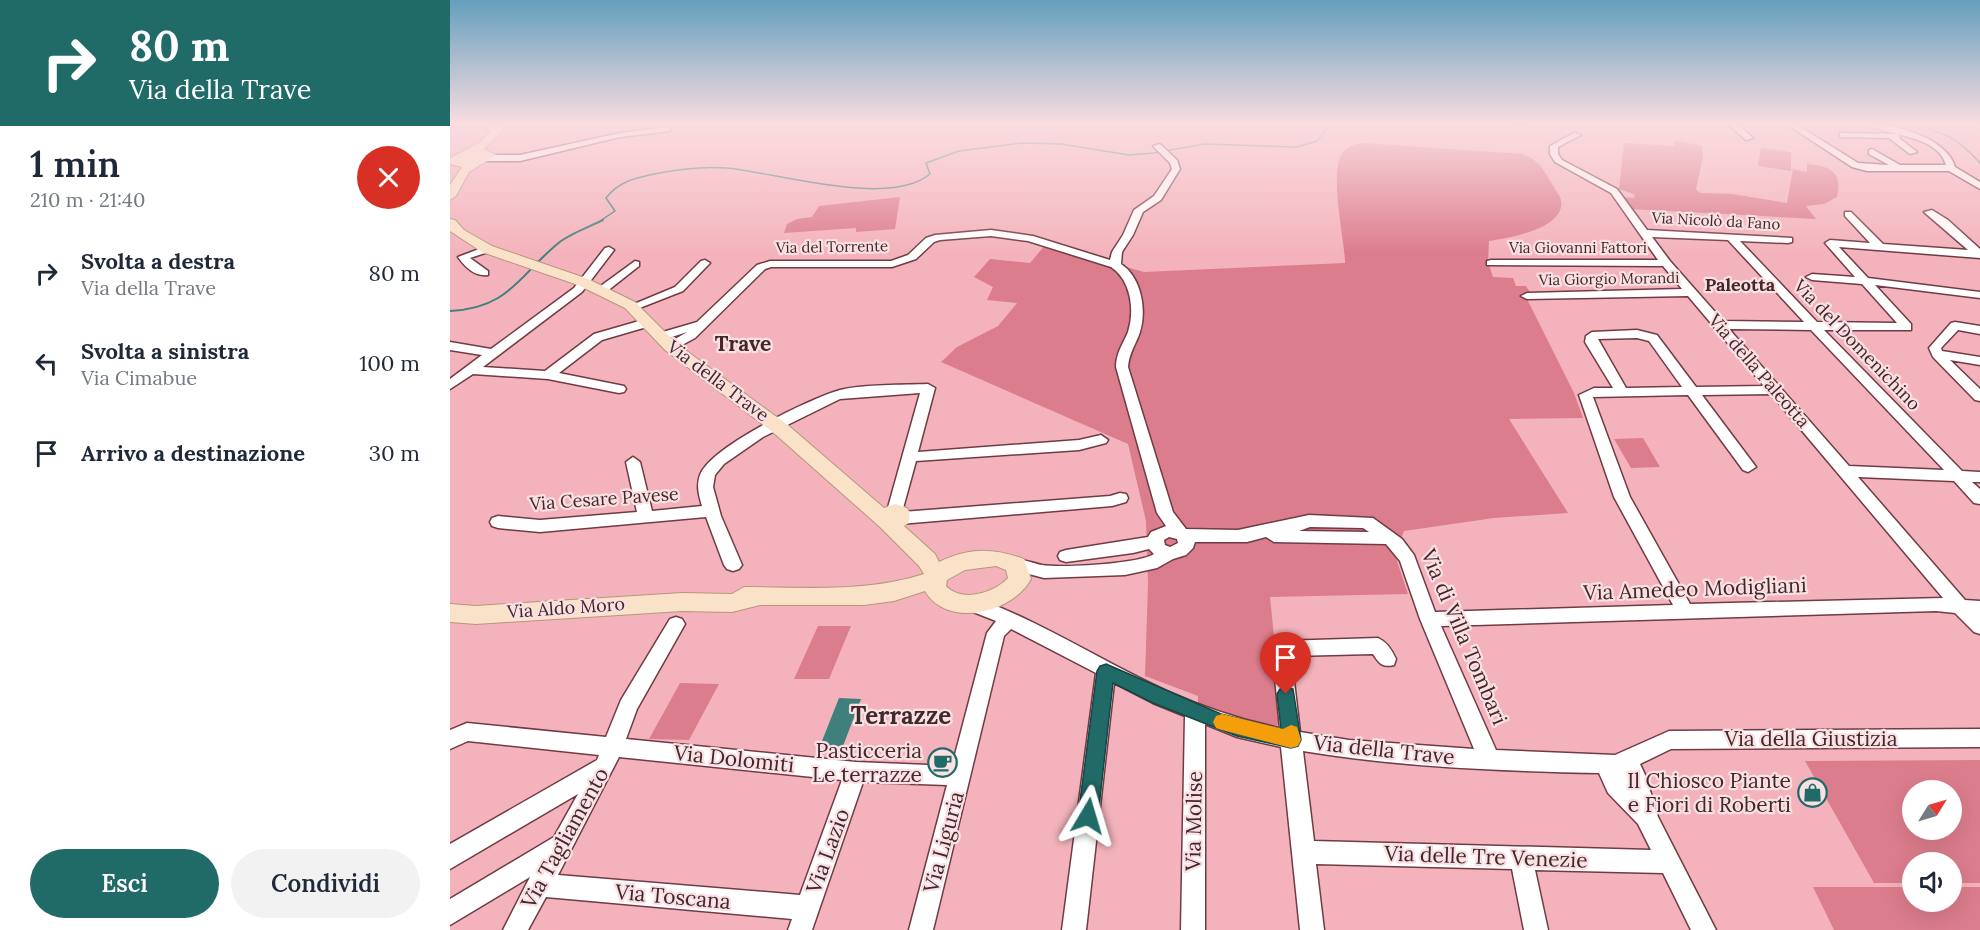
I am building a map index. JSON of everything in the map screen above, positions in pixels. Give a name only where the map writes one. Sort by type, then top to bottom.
[{"type":"main road","points":[[450,196],[457,166]]},
{"type":"main road","name":"Via della Trave","points":[[450,223],[459,233],[487,249],[584,282],[633,307],[666,342],[776,425],[892,518],[947,600],[983,601],[1014,581]]},
{"type":"main road","points":[[934,578],[959,562],[997,558],[1014,581]]},
{"type":"main road","name":"Via Aldo Moro","points":[[450,613],[476,615],[679,613],[757,597],[864,596],[894,592],[934,578]]},
{"type":"street","points":[[1009,619],[1007,610],[1014,581],[1044,572],[1139,567],[1151,564],[1170,541],[1165,513],[1122,367],[1122,357],[1133,335],[1136,315],[1130,278],[1123,269],[1114,265],[1117,252],[1128,235],[1139,210],[1158,198],[1171,179],[1175,166]]},
{"type":"street","name":"Via della Paleotta","points":[[1565,166],[1614,190],[1666,263],[1845,471],[1966,606],[1980,627]]},
{"type":"street","points":[[1859,166],[1952,168],[1980,186]]},
{"type":"street","points":[[1929,212],[1980,254]]},
{"type":"street","points":[[1848,214],[1880,247]]},
{"type":"street","name":"Via Nicolò da Fano","points":[[1643,232],[1788,240]]},
{"type":"street","name":"Via del Torrente","points":[[666,342],[687,338],[761,267],[770,264],[892,264],[912,257],[930,240],[950,235],[992,233],[1018,236],[1114,265]]},
{"type":"street","name":"Via del Domenichino","points":[[1731,237],[1980,499]]},
{"type":"street","points":[[1721,325],[1907,327],[1830,243],[1980,254]]},
{"type":"street","points":[[484,273],[474,269],[463,257],[487,249]]},
{"type":"street","points":[[450,385],[578,290],[609,250]]},
{"type":"street","points":[[633,307],[678,289],[705,263]]},
{"type":"street","name":"Via Giovanni Fattori","points":[[1491,263],[1666,263]]},
{"type":"street","points":[[602,290],[635,264]]},
{"type":"street","points":[[1812,277],[1864,281],[1978,298]]},
{"type":"street","name":"Via Giorgio Morandi","points":[[1527,296],[1691,292]]},
{"type":"street","points":[[548,375],[598,337],[646,323]]},
{"type":"street","points":[[1979,396],[1937,354],[1935,348],[1955,326],[1980,330]]},
{"type":"street","points":[[1622,392],[1591,342],[1592,336],[1640,334],[1653,338],[1748,467]]},
{"type":"street","points":[[450,346],[495,353]]},
{"type":"street","points":[[1937,354],[1980,362]]},
{"type":"street","points":[[471,370],[548,375],[619,389]]},
{"type":"street","points":[[733,565],[704,486],[705,476],[713,463],[736,446],[844,393],[928,388],[911,457],[892,518],[1112,501],[1120,498]]},
{"type":"street","points":[[1685,612],[1617,484],[1585,397],[1592,392],[1776,390]]},
{"type":"street","points":[[911,457],[1079,445],[1101,440]]},
{"type":"street","points":[[633,462],[646,517]]},
{"type":"street","points":[[1845,471],[1980,477]]},
{"type":"street","name":"Via Cesare Pavese","points":[[498,522],[540,526],[713,511]]},
{"type":"street","name":"Via di Villa Tombari","points":[[1170,541],[1239,536],[1388,538],[1396,543],[1408,559],[1429,619],[1489,759]]},
{"type":"street","points":[[1066,556],[1170,541]]},
{"type":"street","name":"Via Aldo Moro","points":[[894,592],[918,576],[934,578]]},
{"type":"street","name":"Via della Trave","points":[[966,602],[1009,619],[1106,671],[1195,712],[1237,728],[1291,740],[1348,748],[1569,764],[1621,775]]},
{"type":"street","name":"Via Amedeo Modigliani","points":[[1429,619],[1936,604],[1966,606]]},
{"type":"street","name":"Via Tagliamento","points":[[514,930],[605,766],[615,746],[628,706],[679,613]]},
{"type":"street","name":"Via Liguria","points":[[921,930],[996,633],[1009,619]]},
{"type":"street","points":[[1312,930],[1281,649],[1378,646],[1387,659]]},
{"type":"street","points":[[1074,930],[1106,671]]},
{"type":"street","name":"Via Molise","points":[[1193,930],[1195,712]]},
{"type":"street","name":"Via Tagliamento","points":[[458,736],[615,746]]},
{"type":"street","name":"Via della Giustizia","points":[[1621,775],[1645,751],[1669,740],[1980,738]]},
{"type":"street","name":"Via Dolomiti","points":[[615,746],[856,772],[961,776]]},
{"type":"street","points":[[450,857],[605,766]]},
{"type":"street","name":"Via Lazio","points":[[803,919],[856,772]]},
{"type":"street","points":[[1621,775],[1648,821],[1704,930]]},
{"type":"street","points":[[450,913],[562,844]]},
{"type":"street","name":"Via delle Tre Venezie","points":[[1303,852],[1669,862]]},
{"type":"street","points":[[1521,858],[1536,930]]},
{"type":"street","name":"Via Toscana","points":[[539,885],[803,919]]},
{"type":"shaded area","points":[[1338,166],[1541,166],[1561,200],[1560,210],[1555,218],[1534,230],[1489,241],[1488,262],[1493,277],[1513,278],[1516,286],[1526,286],[1531,294],[1525,295],[1574,393],[1583,418],[1509,419],[1568,513],[1494,518],[1404,531],[1395,555],[1408,594],[1270,597],[1283,724],[1264,725],[1240,719],[1198,703],[1198,696],[1145,676],[1148,583],[1146,521],[1128,444],[941,362],[957,347],[998,326],[1017,303],[987,300],[993,287],[974,277],[990,259],[1030,263],[1046,244],[1144,272],[1345,263],[1338,203]]},
{"type":"shaded area","points":[[1621,166],[1701,166],[1696,189],[1700,193],[1732,194],[1787,203],[1793,169],[1807,172],[1807,166],[1823,166],[1828,168],[1838,181],[1837,197],[1824,204],[1806,206],[1816,219],[1629,209],[1622,197],[1635,198],[1634,194],[1619,189]]},
{"type":"shaded area","points":[[1761,166],[1791,166],[1791,171]]},
{"type":"shaded area","points":[[900,197],[895,229],[856,232],[856,228],[784,233],[787,224],[797,219],[812,217],[819,206]]},
{"type":"shaded area","points":[[1643,438],[1660,467],[1631,468],[1614,439]]},
{"type":"shaded area","points":[[818,626],[851,626],[829,679],[794,679]]},
{"type":"shaded area","points":[[680,683],[719,684],[689,740],[649,739]]},
{"type":"shaded area","points":[[1980,760],[1980,883],[1962,883],[1962,852],[1902,852],[1902,883],[1874,883],[1805,761]]},
{"type":"shaded area","points":[[1813,887],[1902,887],[1902,912],[1962,912],[1962,887],[1980,887],[1980,930],[1834,930]]},
{"type":"water","points":[[839,698],[861,699],[843,746],[820,746]]},
{"type":"building","points":[[1805,781],[1815,781],[1824,798],[1815,798]]},
{"type":"waterway","points":[[600,221],[615,211],[606,198],[621,184],[663,172],[709,167],[727,168],[832,186],[888,188],[912,184],[930,174],[927,166]]},
{"type":"waterway","points":[[450,311],[471,308],[501,296],[561,241],[603,220]]},
{"type":"slow traffic","points":[[1222,722],[1237,728],[1291,740],[1291,733]]},
{"type":"place","name":"Pasticceria Le terrazze","points":[[943,763]]},
{"type":"place","name":"Il Chiosco Piante e Fiori di Roberti","points":[[1812,793]]},
{"type":"district","name":"Paleotta","points":[[1740,285]]},
{"type":"district","name":"Trave","points":[[743,344]]},
{"type":"district","name":"Terrazze","points":[[901,716]]},
{"type":"route","points":[[1088,816],[1106,671],[1160,697],[1237,728],[1291,740],[1286,694]]}]
